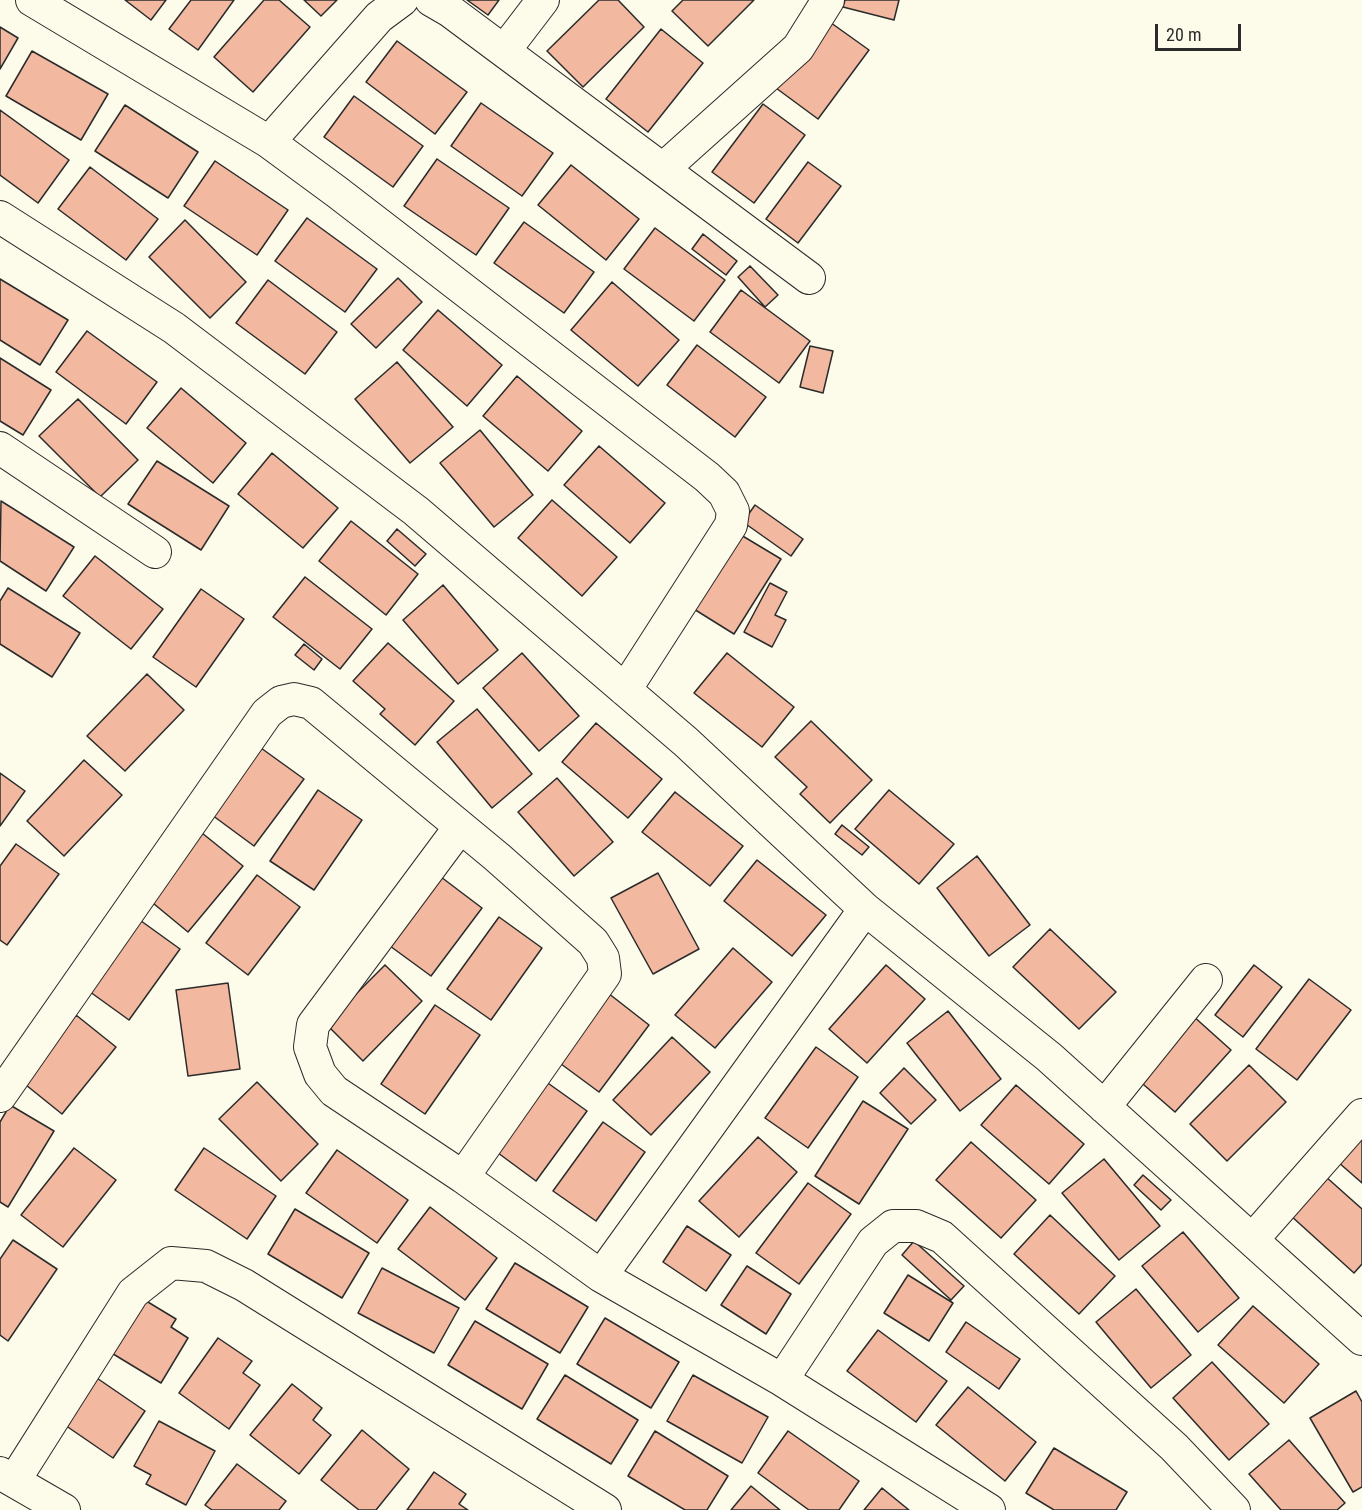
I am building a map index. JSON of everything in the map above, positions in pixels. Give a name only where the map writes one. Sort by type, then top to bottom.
[{"type":"street","points":[[32,0],[269,142],[356,206],[724,492],[733,511],[731,525],[625,690]]},
{"type":"street","points":[[269,142],[378,17],[402,0]]},
{"type":"street","points":[[431,0],[450,11],[809,278]]},
{"type":"street","points":[[504,51],[543,0]]},
{"type":"street","points":[[663,169],[798,48],[828,0]]},
{"type":"street","points":[[0,218],[174,328],[407,504],[686,742],[865,909],[1048,1057],[1362,1339]]},
{"type":"street","points":[[0,448],[155,552]]},
{"type":"street","points":[[0,1096],[267,714],[281,702],[294,699],[311,703],[460,827],[593,942],[603,958],[605,974],[463,1177]]},
{"type":"street","points":[[460,827],[314,1025],[310,1047],[320,1074],[334,1091],[463,1177],[601,1276],[782,1380],[989,1510]]},
{"type":"street","points":[[601,1276],[865,909]]},
{"type":"street","points":[[1104,1107],[1206,980]]},
{"type":"street","points":[[1252,1240],[1362,1115]]},
{"type":"street","points":[[782,1380],[873,1242],[893,1226],[916,1226],[942,1237],[1174,1447],[1234,1510]]},
{"type":"street","points":[[64,1510],[7,1477],[133,1293],[171,1263],[206,1266],[244,1285],[605,1510]]},
{"type":"building","points":[[125,0],[166,0],[151,20]]},
{"type":"building","points":[[191,0],[234,0],[198,50],[169,29]]},
{"type":"building","points":[[264,0],[279,0],[310,27],[253,92],[214,57]]},
{"type":"building","points":[[304,0],[337,0],[321,16]]},
{"type":"building","points":[[467,0],[499,0],[488,15]]},
{"type":"building","points":[[599,0],[618,0],[644,27],[583,87],[547,51]]},
{"type":"building","points":[[683,0],[754,0],[708,46],[672,11]]},
{"type":"building","points":[[845,0],[899,0],[894,20],[843,7]]},
{"type":"building","points":[[827,20],[869,50],[818,119],[776,88]]},
{"type":"building","points":[[0,27],[18,38],[0,69]]},
{"type":"building","points":[[661,29],[703,63],[648,132],[606,99]]},
{"type":"building","points":[[397,41],[467,92],[435,134],[366,82]]},
{"type":"building","points":[[32,51],[108,94],[81,140],[6,96]]},
{"type":"building","points":[[354,96],[423,146],[393,187],[324,137]]},
{"type":"building","points":[[481,103],[553,153],[522,196],[451,146]]},
{"type":"building","points":[[763,104],[805,135],[754,203],[712,172]]},
{"type":"building","points":[[125,105],[198,152],[168,198],[95,151]]},
{"type":"building","points":[[0,110],[69,160],[38,203],[0,175]]},
{"type":"building","points":[[437,159],[509,208],[476,255],[404,206]]},
{"type":"building","points":[[215,161],[288,210],[257,255],[184,206]]},
{"type":"building","points":[[808,162],[841,186],[798,243],[766,219]]},
{"type":"building","points":[[571,165],[639,219],[606,260],[538,205]]},
{"type":"building","points":[[90,167],[158,219],[126,260],[58,209]]},
{"type":"building","points":[[307,218],[377,269],[345,312],[275,261]]},
{"type":"building","points":[[185,220],[246,282],[210,318],[149,257]]},
{"type":"building","points":[[524,222],[594,272],[564,313],[494,263]]},
{"type":"building","points":[[655,228],[725,280],[694,321],[624,269]]},
{"type":"building","points":[[703,234],[737,261],[726,275],[692,249]]},
{"type":"building","points":[[750,266],[778,295],[765,307],[738,277]]},
{"type":"building","points":[[398,278],[422,302],[376,348],[351,324]]},
{"type":"building","points":[[0,279],[68,320],[40,365],[0,340]]},
{"type":"building","points":[[268,280],[337,332],[305,374],[236,323]]},
{"type":"building","points":[[612,282],[679,340],[638,386],[571,330]]},
{"type":"building","points":[[741,290],[810,341],[779,383],[710,332]]},
{"type":"building","points":[[438,310],[502,365],[467,406],[403,350]]},
{"type":"building","points":[[87,331],[157,382],[126,424],[56,372]]},
{"type":"building","points":[[697,345],[766,397],[735,437],[667,385]]},
{"type":"building","points":[[810,346],[833,351],[823,393],[800,387]]},
{"type":"building","points":[[0,358],[51,390],[23,435],[0,421]]},
{"type":"building","points":[[397,362],[453,427],[410,463],[355,399]]},
{"type":"building","points":[[517,376],[582,431],[548,471],[483,416]]},
{"type":"building","points":[[181,388],[246,443],[213,483],[147,428]]},
{"type":"building","points":[[78,399],[138,460],[100,497],[39,436]]},
{"type":"building","points":[[480,430],[533,495],[494,527],[440,463]]},
{"type":"building","points":[[599,446],[665,503],[630,543],[564,485]]},
{"type":"building","points":[[272,453],[338,508],[303,548],[238,494]]},
{"type":"building","points":[[157,461],[229,506],[201,550],[128,504]]},
{"type":"building","points":[[552,500],[617,557],[582,596],[518,538]]},
{"type":"building","points":[[1,501],[74,547],[46,591],[0,561]]},
{"type":"building","points":[[755,505],[803,539],[791,556],[743,522]]},
{"type":"building","points":[[351,521],[418,574],[386,615],[319,561]]},
{"type":"building","points":[[397,529],[426,554],[415,566],[387,541]]},
{"type":"building","points":[[736,532],[781,559],[734,634],[689,606]]},
{"type":"building","points":[[95,556],[163,609],[131,649],[63,596]]},
{"type":"building","points":[[305,577],[372,629],[340,669],[273,617]]},
{"type":"building","points":[[770,583],[787,592],[775,615],[786,620],[772,647],[744,632]]},
{"type":"building","points":[[443,585],[498,650],[458,684],[403,620]]},
{"type":"building","points":[[8,588],[80,633],[52,677],[0,644],[0,601]]},
{"type":"building","points":[[201,589],[244,619],[196,687],[153,657]]},
{"type":"building","points":[[388,643],[454,701],[415,745],[380,714],[385,709],[353,681]]},
{"type":"building","points":[[304,644],[322,659],[314,670],[295,655]]},
{"type":"building","points":[[522,653],[579,716],[539,751],[483,688]]},
{"type":"building","points":[[727,653],[794,707],[762,747],[694,693]]},
{"type":"building","points":[[147,674],[184,710],[125,771],[87,736]]},
{"type":"building","points":[[477,709],[532,774],[492,808],[437,742]]},
{"type":"building","points":[[811,721],[872,780],[830,823],[800,794],[807,787],[775,757]]},
{"type":"building","points":[[596,723],[662,779],[628,818],[562,762]]},
{"type":"building","points":[[261,748],[304,779],[254,846],[212,815]]},
{"type":"building","points":[[84,760],[122,795],[64,856],[27,821]]},
{"type":"building","points":[[0,773],[25,791],[0,826]]},
{"type":"building","points":[[557,778],[613,842],[574,876],[518,812]]},
{"type":"building","points":[[318,790],[362,820],[314,890],[270,861]]},
{"type":"building","points":[[889,790],[954,844],[919,884],[855,829]]},
{"type":"building","points":[[675,792],[743,846],[710,886],[642,832]]},
{"type":"building","points":[[842,825],[869,847],[862,855],[835,834]]},
{"type":"building","points":[[202,833],[243,866],[188,932],[148,899]]},
{"type":"building","points":[[16,844],[59,874],[7,945],[0,940],[0,866]]},
{"type":"building","points":[[977,856],[1030,925],[989,956],[937,888]]},
{"type":"building","points":[[757,860],[826,915],[792,956],[724,901]]},
{"type":"building","points":[[658,873],[699,949],[653,974],[611,898]]},
{"type":"building","points":[[257,875],[300,907],[248,975],[206,943]]},
{"type":"building","points":[[441,877],[482,908],[431,976],[390,946]]},
{"type":"building","points":[[499,917],[542,948],[491,1020],[447,989]]},
{"type":"building","points":[[137,918],[180,949],[129,1020],[86,989]]},
{"type":"building","points":[[1050,929],[1116,992],[1079,1029],[1013,967]]},
{"type":"building","points":[[733,948],[772,982],[715,1048],[675,1015]]},
{"type":"building","points":[[385,965],[422,1001],[363,1061],[326,1024]]},
{"type":"building","points":[[886,965],[925,999],[867,1063],[829,1029]]},
{"type":"building","points":[[1254,965],[1282,987],[1243,1037],[1215,1015]]},
{"type":"building","points":[[1309,979],[1351,1010],[1297,1080],[1256,1049]]},
{"type":"building","points":[[228,983],[240,1069],[188,1076],[176,990]]},
{"type":"building","points":[[608,993],[649,1025],[599,1092],[557,1061]]},
{"type":"building","points":[[435,1005],[480,1035],[425,1114],[381,1084]]},
{"type":"building","points":[[948,1011],[1001,1079],[960,1111],[907,1043]]},
{"type":"building","points":[[76,1015],[116,1047],[62,1114],[21,1081]]},
{"type":"building","points":[[1192,1015],[1231,1050],[1175,1112],[1136,1078]]},
{"type":"building","points":[[672,1037],[710,1072],[651,1135],[613,1100]]},
{"type":"building","points":[[816,1047],[858,1077],[808,1148],[765,1118]]},
{"type":"building","points":[[1249,1065],[1286,1102],[1227,1161],[1190,1124]]},
{"type":"building","points":[[904,1068],[936,1100],[911,1124],[880,1093]]},
{"type":"building","points":[[545,1081],[587,1111],[536,1181],[494,1150]]},
{"type":"building","points":[[257,1082],[318,1144],[281,1181],[219,1119]]},
{"type":"building","points":[[1016,1085],[1084,1144],[1049,1184],[981,1125]]},
{"type":"building","points":[[863,1101],[908,1129],[859,1204],[815,1176]]},
{"type":"building","points":[[10,1105],[54,1131],[8,1207],[0,1202],[0,1122]]},
{"type":"building","points":[[603,1122],[645,1152],[596,1221],[553,1191]]},
{"type":"building","points":[[1362,1135],[1362,1183],[1338,1162]]},
{"type":"building","points":[[758,1137],[797,1172],[739,1237],[699,1201]]},
{"type":"building","points":[[971,1142],[1036,1200],[1001,1238],[936,1180]]},
{"type":"building","points":[[74,1148],[116,1180],[63,1247],[21,1215]]},
{"type":"building","points":[[204,1148],[276,1196],[247,1239],[175,1190]]},
{"type":"building","points":[[337,1150],[408,1200],[377,1243],[306,1193]]},
{"type":"building","points":[[1104,1159],[1160,1226],[1119,1260],[1062,1193]]},
{"type":"building","points":[[1143,1175],[1171,1200],[1161,1210],[1134,1185]]},
{"type":"building","points":[[1325,1176],[1362,1209],[1362,1264],[1354,1273],[1290,1215]]},
{"type":"building","points":[[808,1183],[851,1214],[799,1284],[756,1253]]},
{"type":"building","points":[[430,1207],[497,1258],[465,1300],[398,1249]]},
{"type":"building","points":[[295,1209],[369,1253],[342,1298],[268,1254]]},
{"type":"building","points":[[1050,1215],[1115,1276],[1079,1314],[1014,1254]]},
{"type":"building","points":[[687,1226],[731,1255],[706,1291],[663,1262]]},
{"type":"building","points":[[1183,1232],[1239,1298],[1198,1332],[1142,1266]]},
{"type":"building","points":[[13,1240],[57,1269],[8,1341],[0,1335],[0,1259]]},
{"type":"building","points":[[914,1241],[964,1286],[951,1300],[902,1255]]},
{"type":"building","points":[[515,1263],[588,1307],[560,1353],[486,1309]]},
{"type":"building","points":[[747,1266],[791,1294],[766,1334],[721,1305]]},
{"type":"building","points":[[382,1268],[459,1308],[434,1353],[358,1313]]},
{"type":"building","points":[[908,1275],[953,1303],[929,1341],[884,1313]]},
{"type":"building","points":[[1136,1289],[1191,1355],[1151,1388],[1096,1322]]},
{"type":"building","points":[[138,1296],[176,1319],[171,1327],[188,1338],[161,1383],[105,1349]]},
{"type":"building","points":[[1253,1306],[1319,1364],[1284,1403],[1218,1345]]},
{"type":"building","points":[[605,1318],[679,1362],[651,1408],[577,1364]]},
{"type":"building","points":[[475,1321],[548,1364],[522,1409],[448,1365]]},
{"type":"building","points":[[966,1322],[1020,1359],[999,1389],[946,1352]]},
{"type":"building","points":[[878,1330],[947,1381],[916,1422],[847,1371]]},
{"type":"building","points":[[218,1338],[252,1361],[243,1373],[260,1385],[229,1429],[179,1393]]},
{"type":"building","points":[[1212,1362],[1269,1424],[1229,1460],[1173,1398]]},
{"type":"building","points":[[91,1374],[145,1411],[113,1458],[59,1421]]},
{"type":"building","points":[[565,1375],[638,1420],[611,1464],[537,1419]]},
{"type":"building","points":[[693,1375],[768,1417],[742,1463],[667,1421]]},
{"type":"building","points":[[292,1384],[322,1408],[313,1420],[331,1435],[299,1474],[250,1435]]},
{"type":"building","points":[[968,1387],[1036,1442],[1005,1481],[936,1425]]},
{"type":"building","points":[[1356,1391],[1362,1402],[1362,1487],[1353,1492],[1310,1418]]},
{"type":"building","points":[[159,1421],[215,1451],[186,1505],[146,1484],[151,1475],[134,1466]]},
{"type":"building","points":[[362,1430],[409,1469],[376,1510],[359,1510],[321,1480]]},
{"type":"building","points":[[655,1431],[728,1476],[707,1510],[685,1510],[628,1476]]},
{"type":"building","points":[[788,1431],[859,1481],[839,1510],[809,1510],[758,1473]]},
{"type":"building","points":[[1289,1440],[1345,1503],[1337,1510],[1281,1510],[1249,1474]]},
{"type":"building","points":[[1054,1448],[1127,1492],[1116,1510],[1054,1510],[1026,1493]]},
{"type":"building","points":[[237,1464],[286,1501],[279,1510],[212,1510],[205,1505]]},
{"type":"building","points":[[434,1472],[466,1494],[459,1504],[468,1510],[407,1510]]},
{"type":"building","points":[[751,1486],[780,1510],[731,1510]]},
{"type":"building","points":[[882,1488],[909,1510],[864,1510]]}]
